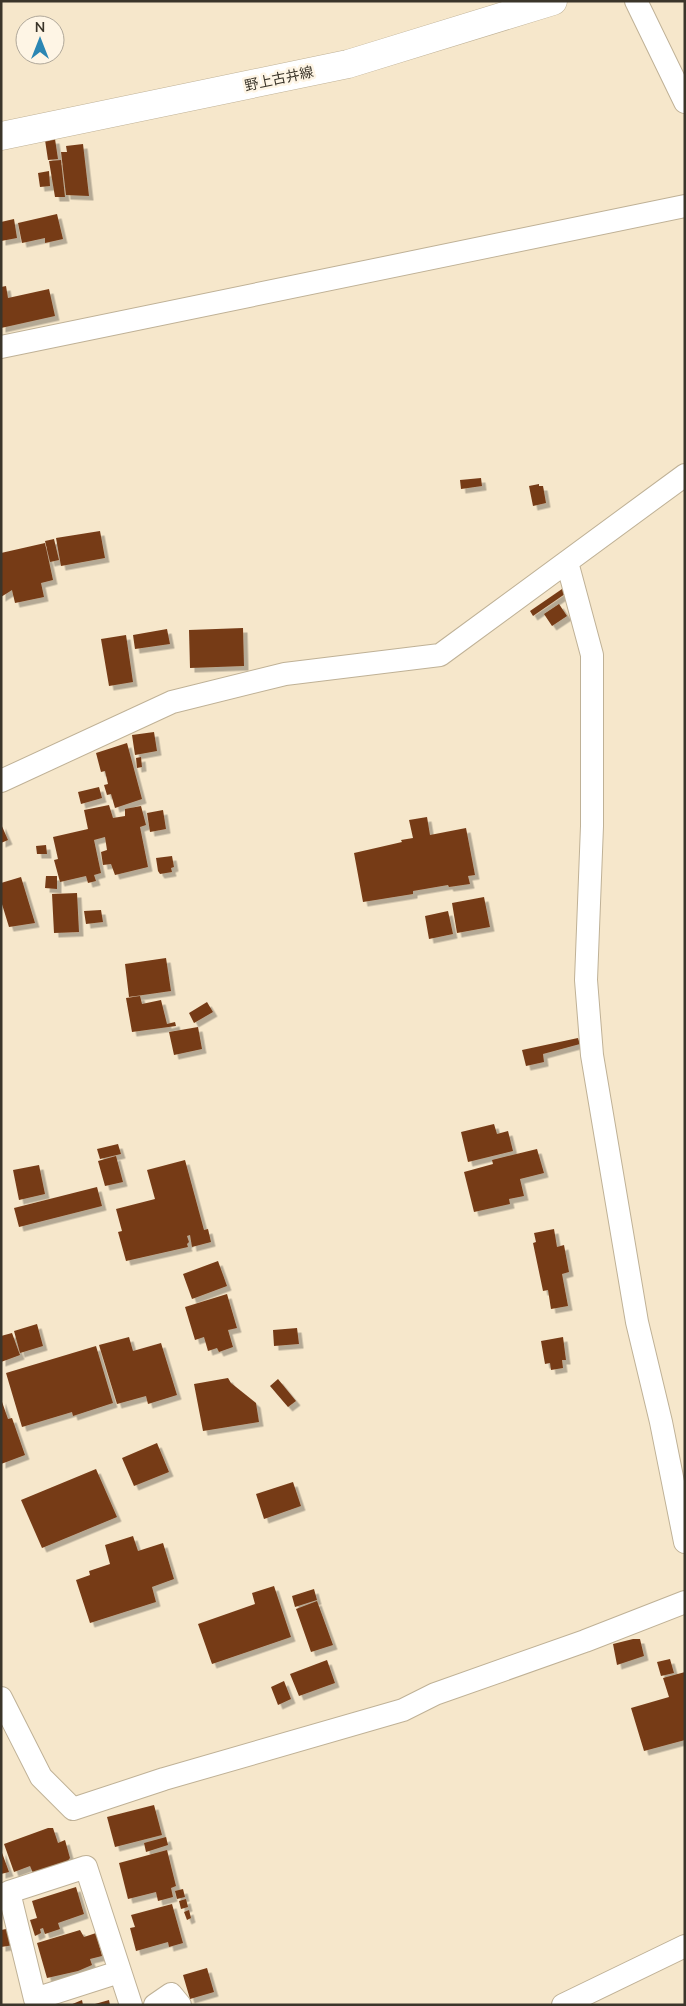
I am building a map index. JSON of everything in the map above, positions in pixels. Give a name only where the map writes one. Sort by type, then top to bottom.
[{"type":"main road","name":"野上古井線","points":[[1,136],[348,64],[552,1]]},
{"type":"street","points":[[636,1],[685,102]]},
{"type":"street","points":[[1,347],[685,206]]},
{"type":"street","points":[[1,781],[172,702],[285,674],[440,654],[685,475]]},
{"type":"street","points":[[567,562],[592,654],[592,826],[586,980],[592,1055],[637,1322],[661,1422],[685,1542]]},
{"type":"street","points":[[1,1698],[41,1776],[73,1809],[164,1779],[403,1710],[435,1694],[585,1641],[685,1602]]},
{"type":"street","points":[[119,1972],[35,1999],[9,1892],[86,1867],[131,2005]]},
{"type":"street","points":[[563,2005],[685,1946]]},
{"type":"street","points":[[155,2005],[171,1994],[180,2005]]},
{"type":"building","points":[[55,139],[58,159],[48,160],[45,140]]},
{"type":"building","points":[[83,144],[89,196],[66,195],[61,152],[67,152],[66,146]]},
{"type":"building","points":[[61,160],[65,197],[55,197],[49,161]]},
{"type":"building","points":[[49,171],[50,186],[40,187],[38,173]]},
{"type":"building","points":[[57,214],[63,239],[45,243],[45,238],[22,243],[18,223]]},
{"type":"building","points":[[14,219],[17,238],[1,241],[1,222]]},
{"type":"building","points":[[6,286],[8,298],[49,289],[55,316],[1,328],[1,287]]},
{"type":"building","points":[[481,478],[482,486],[461,489],[460,480]]},
{"type":"building","points":[[539,484],[539,486],[543,486],[546,503],[533,506],[529,486]]},
{"type":"building","points":[[100,531],[105,558],[61,566],[56,538]]},
{"type":"building","points":[[54,539],[59,560],[50,562],[45,541]]},
{"type":"building","points":[[45,543],[53,580],[41,583],[44,597],[15,603],[12,590],[1,597],[1,553]]},
{"type":"building","points":[[562,589],[565,594],[533,616],[530,611]]},
{"type":"building","points":[[559,604],[567,616],[552,626],[544,614]]},
{"type":"building","points":[[243,628],[244,666],[190,668],[189,630]]},
{"type":"building","points":[[167,629],[170,644],[135,649],[133,635]]},
{"type":"building","points":[[126,635],[133,682],[109,686],[101,639]]},
{"type":"building","points":[[154,732],[157,751],[135,755],[132,735]]},
{"type":"building","points":[[127,743],[142,799],[115,808],[111,794],[107,795],[104,785],[108,784],[105,771],[101,772],[96,753]]},
{"type":"building","points":[[141,757],[142,767],[137,768],[136,758]]},
{"type":"building","points":[[99,787],[102,798],[81,804],[78,792]]},
{"type":"building","points":[[109,805],[113,818],[125,816],[125,809],[141,806],[146,825],[140,827],[148,867],[115,875],[111,864],[103,865],[101,852],[107,850],[105,837],[94,840],[101,873],[94,875],[96,881],[88,883],[86,876],[60,882],[54,860],[58,859],[53,837],[88,829],[84,810]]},
{"type":"building","points":[[163,810],[166,829],[150,832],[147,813]]},
{"type":"building","points":[[427,817],[430,835],[466,828],[475,875],[468,876],[470,884],[449,887],[448,885],[413,891],[413,894],[363,902],[354,853],[413,838],[409,820]]},
{"type":"building","points":[[1,824],[8,840],[1,843]]},
{"type":"building","points":[[46,845],[47,854],[37,854],[36,846]]},
{"type":"building","points":[[172,856],[174,867],[171,868],[172,872],[160,874],[156,858]]},
{"type":"building","points":[[46,876],[57,876],[57,889],[45,888]]},
{"type":"building","points":[[21,877],[35,923],[9,927],[1,901],[1,883]]},
{"type":"building","points":[[77,893],[79,932],[54,933],[52,894]]},
{"type":"building","points":[[484,897],[490,927],[457,933],[452,903]]},
{"type":"building","points":[[101,910],[103,922],[86,924],[84,911]]},
{"type":"building","points":[[448,911],[453,934],[429,939],[425,916]]},
{"type":"building","points":[[166,958],[171,991],[129,997],[125,964]]},
{"type":"building","points":[[140,996],[142,1004],[161,1000],[167,1024],[175,1022],[176,1026],[132,1032],[126,998]]},
{"type":"building","points":[[207,1002],[213,1012],[194,1023],[189,1013]]},
{"type":"building","points":[[198,1027],[202,1049],[174,1055],[169,1032]]},
{"type":"building","points":[[578,1038],[580,1044],[543,1054],[544,1062],[526,1066],[522,1050]]},
{"type":"building","points":[[494,1124],[497,1134],[508,1131],[513,1151],[468,1162],[461,1132]]},
{"type":"building","points":[[118,1144],[121,1154],[100,1159],[97,1149]]},
{"type":"building","points":[[537,1149],[544,1173],[520,1179],[524,1196],[509,1199],[510,1204],[474,1212],[464,1172],[493,1164],[492,1160]]},
{"type":"building","points":[[116,1156],[123,1182],[105,1186],[98,1161]]},
{"type":"building","points":[[185,1160],[204,1230],[208,1229],[211,1242],[192,1247],[190,1235],[187,1236],[188,1247],[126,1261],[118,1232],[122,1231],[116,1209],[155,1199],[147,1170]]},
{"type":"building","points":[[39,1165],[45,1194],[19,1200],[13,1170]]},
{"type":"building","points":[[97,1187],[102,1206],[19,1227],[14,1208]]},
{"type":"building","points":[[554,1229],[557,1247],[564,1245],[569,1272],[562,1274],[568,1306],[551,1309],[548,1290],[543,1291],[533,1243],[536,1242],[534,1233]]},
{"type":"building","points":[[218,1261],[227,1286],[192,1299],[183,1274]]},
{"type":"building","points":[[227,1294],[237,1328],[228,1330],[233,1347],[219,1352],[217,1348],[208,1351],[204,1337],[195,1340],[185,1307]]},
{"type":"building","points":[[37,1324],[43,1346],[20,1353],[14,1331]]},
{"type":"building","points":[[297,1328],[299,1344],[274,1346],[273,1330]]},
{"type":"building","points":[[12,1333],[20,1355],[1,1362],[1,1336]]},
{"type":"building","points":[[129,1337],[133,1351],[161,1343],[177,1395],[148,1404],[146,1396],[117,1404],[99,1345]]},
{"type":"building","points":[[563,1337],[566,1360],[562,1360],[563,1368],[551,1370],[550,1363],[545,1364],[541,1341]]},
{"type":"building","points":[[96,1346],[113,1403],[73,1416],[72,1412],[22,1427],[6,1373]]},
{"type":"building","points":[[228,1378],[231,1383],[256,1403],[259,1422],[203,1431],[194,1384]]},
{"type":"building","points":[[278,1379],[296,1401],[288,1407],[270,1386]]},
{"type":"building","points":[[1,1399],[8,1419],[12,1418],[25,1455],[1,1464]]},
{"type":"building","points":[[157,1443],[169,1472],[134,1486],[122,1458]]},
{"type":"building","points":[[96,1469],[117,1517],[42,1548],[21,1500]]},
{"type":"building","points":[[293,1482],[301,1506],[264,1519],[256,1494]]},
{"type":"building","points":[[133,1536],[138,1551],[163,1543],[174,1579],[152,1587],[156,1602],[90,1623],[76,1580],[90,1575],[89,1571],[110,1564],[105,1545]]},
{"type":"building","points":[[274,1586],[291,1637],[212,1664],[198,1624],[255,1604],[252,1593]]},
{"type":"building","points":[[314,1589],[317,1600],[295,1607],[292,1596]]},
{"type":"building","points":[[317,1601],[333,1645],[311,1652],[296,1609]]},
{"type":"building","points":[[640,1639],[644,1656],[617,1665],[613,1644]]},
{"type":"building","points":[[670,1659],[674,1673],[661,1676],[657,1662]]},
{"type":"building","points":[[327,1660],[335,1683],[299,1696],[290,1674]]},
{"type":"building","points":[[685,1672],[685,1740],[644,1751],[631,1708],[669,1697],[663,1678]]},
{"type":"building","points":[[284,1681],[291,1699],[278,1705],[271,1687]]},
{"type":"building","points":[[154,1805],[162,1835],[115,1847],[107,1817]]},
{"type":"building","points":[[48,1828],[53,1828],[58,1843],[65,1840],[70,1858],[66,1863],[33,1873],[30,1866],[14,1872],[4,1844]]},
{"type":"building","points":[[166,1837],[168,1845],[146,1852],[144,1843]]},
{"type":"building","points":[[1,1850],[9,1872],[1,1874]]},
{"type":"building","points":[[167,1850],[176,1886],[171,1888],[173,1897],[158,1901],[156,1892],[128,1899],[119,1863]]},
{"type":"building","points":[[76,1887],[84,1914],[58,1923],[60,1929],[45,1934],[43,1928],[40,1929],[41,1933],[35,1936],[30,1920],[37,1918],[32,1901]]},
{"type":"building","points":[[183,1889],[185,1897],[177,1899],[175,1891]]},
{"type":"building","points":[[186,1899],[188,1907],[181,1909],[179,1901]]},
{"type":"building","points":[[172,1904],[183,1943],[169,1947],[168,1942],[136,1951],[130,1928],[135,1927],[131,1915]]},
{"type":"building","points":[[189,1910],[191,1918],[187,1920],[184,1912]]},
{"type":"building","points":[[11,1928],[14,1945],[1,1947],[1,1930]]},
{"type":"building","points":[[80,1930],[84,1937],[96,1933],[102,1956],[90,1959],[92,1965],[78,1971],[47,1978],[37,1943]]},
{"type":"building","points":[[207,1968],[214,1992],[190,1999],[183,1975]]},
{"type":"building","points":[[82,2000],[83,2005],[70,2005]]},
{"type":"building","points":[[109,2000],[110,2005],[95,2004]]}]
